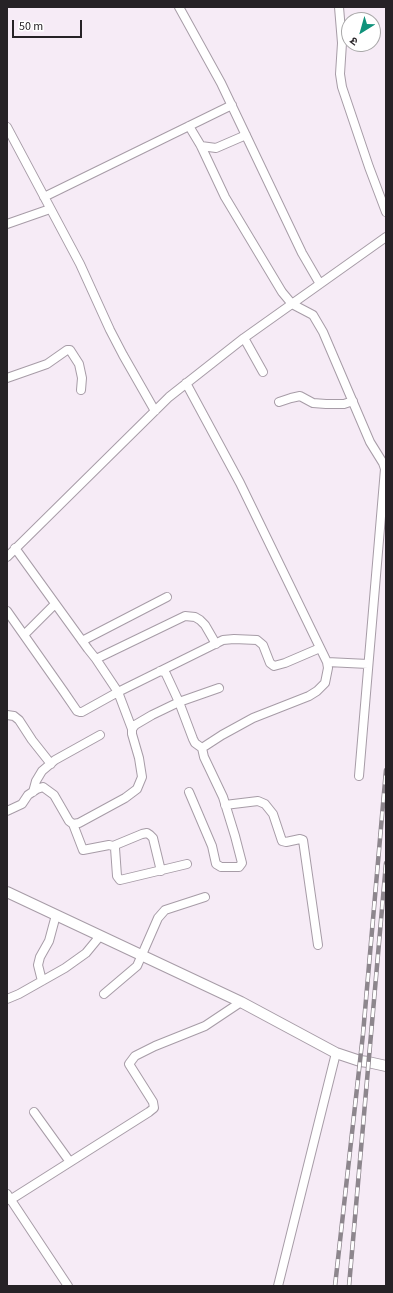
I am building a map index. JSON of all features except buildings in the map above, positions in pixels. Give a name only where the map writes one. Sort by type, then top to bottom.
[{"type":"street","points":[[179,7],[232,105],[302,254],[320,284]]},
{"type":"street","points":[[340,7],[342,43],[340,74],[342,87],[386,212]]},
{"type":"street","points":[[44,197],[232,105]]},
{"type":"street","points":[[189,126],[201,146],[217,181],[240,224],[272,277],[292,304],[313,316],[323,332],[370,442],[385,469],[359,776]]},
{"type":"street","points":[[7,127],[80,264],[110,330],[155,411]]},
{"type":"street","points":[[201,146],[216,148],[246,135]]},
{"type":"street","points":[[7,224],[50,209]]},
{"type":"street","points":[[7,557],[95,472],[155,411],[186,383],[244,338],[386,237]]},
{"type":"street","points":[[244,338],[262,372]]},
{"type":"street","points":[[7,378],[47,364],[67,350],[70,350],[76,358],[80,368],[82,378],[81,390]]},
{"type":"street","points":[[186,383],[240,483],[327,662],[328,668],[325,683],[317,691],[309,696],[254,718],[222,735],[202,748]]},
{"type":"street","points":[[279,402],[300,396],[313,402],[326,404],[344,404],[353,402]]},
{"type":"street","points":[[15,548],[96,659],[118,692],[132,729],[141,769],[142,777],[138,789],[125,798],[79,823],[73,824]]},
{"type":"street","points":[[82,641],[167,597]]},
{"type":"street","points":[[24,635],[55,604]]},
{"type":"street","points":[[7,611],[77,711],[82,712],[118,692],[216,644],[228,640],[257,640],[263,645],[270,663],[277,666],[320,648]]},
{"type":"street","points":[[96,659],[185,616],[195,617],[200,620],[205,625],[216,644]]},
{"type":"street","points":[[327,662],[368,664]]},
{"type":"street","points":[[160,672],[164,672],[166,674],[179,702],[193,739],[195,743],[202,748],[204,757],[225,805],[235,836],[242,863],[239,867],[221,867],[216,864],[212,846],[189,792]]},
{"type":"street","points":[[132,729],[135,725],[152,715],[179,702],[219,688]]},
{"type":"street","points":[[7,715],[14,716],[19,720],[32,740],[51,764]]},
{"type":"street","points":[[33,792],[39,774],[51,764],[100,735]]},
{"type":"street","points":[[7,811],[22,804],[40,787],[46,788],[54,795],[69,821],[73,824],[82,850],[110,845],[113,846],[147,833],[153,838],[161,871]]},
{"type":"street","points":[[225,805],[258,801],[265,804],[273,814],[282,841],[303,840],[318,945]]},
{"type":"street","points":[[113,846],[115,848],[118,876],[120,880],[187,864]]},
{"type":"street","points":[[7,892],[241,1002],[336,1053],[360,1062],[368,1062],[386,1066]]},
{"type":"street","points":[[104,994],[135,969],[140,962],[158,918],[165,910],[204,897]]},
{"type":"street","points":[[42,981],[38,965],[40,957],[49,941],[56,915]]},
{"type":"street","points":[[7,999],[20,994],[65,968],[86,953],[100,936]]},
{"type":"street","points":[[68,1286],[9,1197],[70,1162],[154,1108],[153,1102],[129,1064],[130,1060],[155,1046],[205,1026],[241,1002]]},
{"type":"street","points":[[278,1286],[336,1053]]},
{"type":"street","points":[[34,1112],[70,1162]]},
{"type":"railway","points":[[335,1286],[363,1034],[386,770]]},
{"type":"railway","points":[[349,1286],[386,863]]}]
